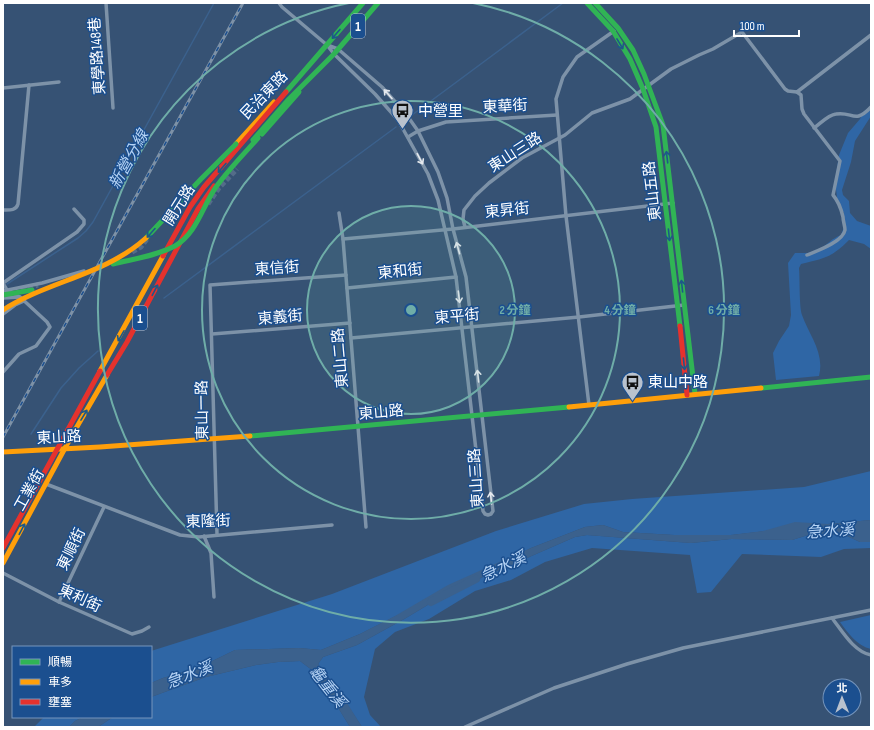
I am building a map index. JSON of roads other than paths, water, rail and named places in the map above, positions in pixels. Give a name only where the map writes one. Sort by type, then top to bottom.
[{"type":"street","name":"東學路148巷","points":[[106,3],[113,108]]},
{"type":"street","points":[[279,3],[327,45]]},
{"type":"street","name":"開元路","points":[[57,449],[124,331],[190,207],[204,187],[363,3]]},
{"type":"street","name":"開元路","points":[[102,266],[163,251],[183,241],[198,220],[214,190],[228,172],[378,3]]},
{"type":"street","name":"東山五路","points":[[587,3],[613,31],[630,59],[643,89],[656,127],[687,395]]},
{"type":"street","name":"東山五路","points":[[595,3],[618,28],[637,57],[649,85],[663,125],[695,394]]},
{"type":"street","points":[[589,405],[566,216],[556,99],[558,88],[563,77],[577,57],[618,28]]},
{"type":"street","name":"東山三路","points":[[465,227],[463,219],[464,210],[475,196],[522,158],[576,127],[592,113],[630,99],[671,69],[713,49],[742,32],[785,89],[788,91],[797,92]]},
{"type":"street","points":[[807,255],[830,245],[842,237],[845,230],[839,202],[832,195],[840,162],[814,128],[802,109],[801,95],[797,92],[871,35]]},
{"type":"street","name":"東山三路","points":[[327,45],[338,49],[382,87],[406,114],[418,131],[438,172],[447,198],[453,229],[466,277],[493,511],[488,516],[483,511],[456,277],[438,200],[430,181],[398,120],[327,45]]},
{"type":"street","name":"民治東路","points":[[102,266],[123,256],[141,244],[196,184],[236,144],[311,64]]},
{"type":"street","name":"開元路","points":[[65,449],[127,342],[198,209],[214,186],[289,99],[320,69]]},
{"type":"street","points":[[3,88],[59,82]]},
{"type":"street","points":[[3,210],[15,208],[18,204],[29,85]]},
{"type":"street","points":[[814,128],[835,114],[857,117],[861,116],[871,108]]},
{"type":"street","name":"東華街","points":[[408,137],[418,131],[446,122],[558,116]]},
{"type":"street","points":[[181,201],[185,192]]},
{"type":"street","name":"東昇街","points":[[344,239],[453,229],[673,203]]},
{"type":"street","points":[[3,372],[19,354],[36,346],[50,327],[47,322],[20,297],[5,290],[3,283],[77,232],[84,224],[84,220],[74,209]]},
{"type":"street","name":"東山二路","points":[[339,212],[344,239],[366,526]]},
{"type":"street","points":[[3,310],[27,295],[102,266]]},
{"type":"street","points":[[5,290],[42,283],[84,271]]},
{"type":"street","name":"東信街","points":[[210,285],[346,275]]},
{"type":"street","name":"東和街","points":[[347,288],[456,277]]},
{"type":"street","name":"東山一路","points":[[210,285],[217,534]]},
{"type":"street","points":[[3,295],[47,287]]},
{"type":"street","points":[[3,298],[20,297]]},
{"type":"street","points":[[3,314],[15,305],[24,301]]},
{"type":"street","name":"東平街","points":[[351,338],[578,317],[684,305]]},
{"type":"street","name":"東義街","points":[[212,334],[350,323]]},
{"type":"street","name":"東山路","points":[[3,452],[214,439],[589,405],[871,377]]},
{"type":"street","name":"工業街","points":[[3,548],[57,449]]},
{"type":"street","name":"工業街","points":[[3,563],[65,449]]},
{"type":"street","name":"東隆街","points":[[46,484],[180,535],[199,537],[217,534],[332,525]]},
{"type":"street","name":"東順街","points":[[59,602],[104,507]]},
{"type":"street","points":[[204,536],[211,553],[214,597]]},
{"type":"street","name":"東利街","points":[[3,573],[59,602],[132,634],[149,627]]},
{"type":"street","points":[[465,727],[554,688],[627,664],[684,648],[871,610]]},
{"type":"street","points":[[832,618],[848,640],[866,654],[871,655]]},
{"type":"water","name":"龜重溪","points":[[871,520],[871,542],[860,542],[845,535],[808,535],[792,540],[731,539],[691,543],[587,535],[575,537],[451,591],[357,645],[323,657],[318,664],[342,695],[362,727],[350,727],[312,670],[300,661],[256,665],[206,677],[152,697],[152,683],[198,668],[235,650],[299,648],[321,650],[360,634],[395,616],[448,585],[531,548],[585,527],[603,525],[623,532],[674,535],[731,535],[763,531],[795,522],[828,524]]},
{"type":"water","points":[[81,718],[112,718],[98,727],[69,727]]},
{"type":"waterway","name":"新營分線","points":[[7,284],[78,238],[93,222],[214,3]]},
{"type":"waterway","points":[[412,115],[563,3]]},
{"type":"waterway","points":[[164,298],[396,127]]},
{"type":"waterway","points":[[31,434],[61,388],[79,368],[98,351]]},
{"type":"waterway","name":"急水溪","points":[[431,602],[476,579]]},
{"type":"tunnel","points":[[208,204],[219,188],[237,169]]},
{"type":"tunnel","points":[[132,252],[141,247],[147,239]]},
{"type":"tunnel","points":[[21,290],[38,285]]},
{"type":"railway","points":[[3,437],[243,3]]},
{"type":"place","name":"中營里","points":[[403,130]]},
{"type":"place","name":"東山中路","points":[[633,402]]}]
